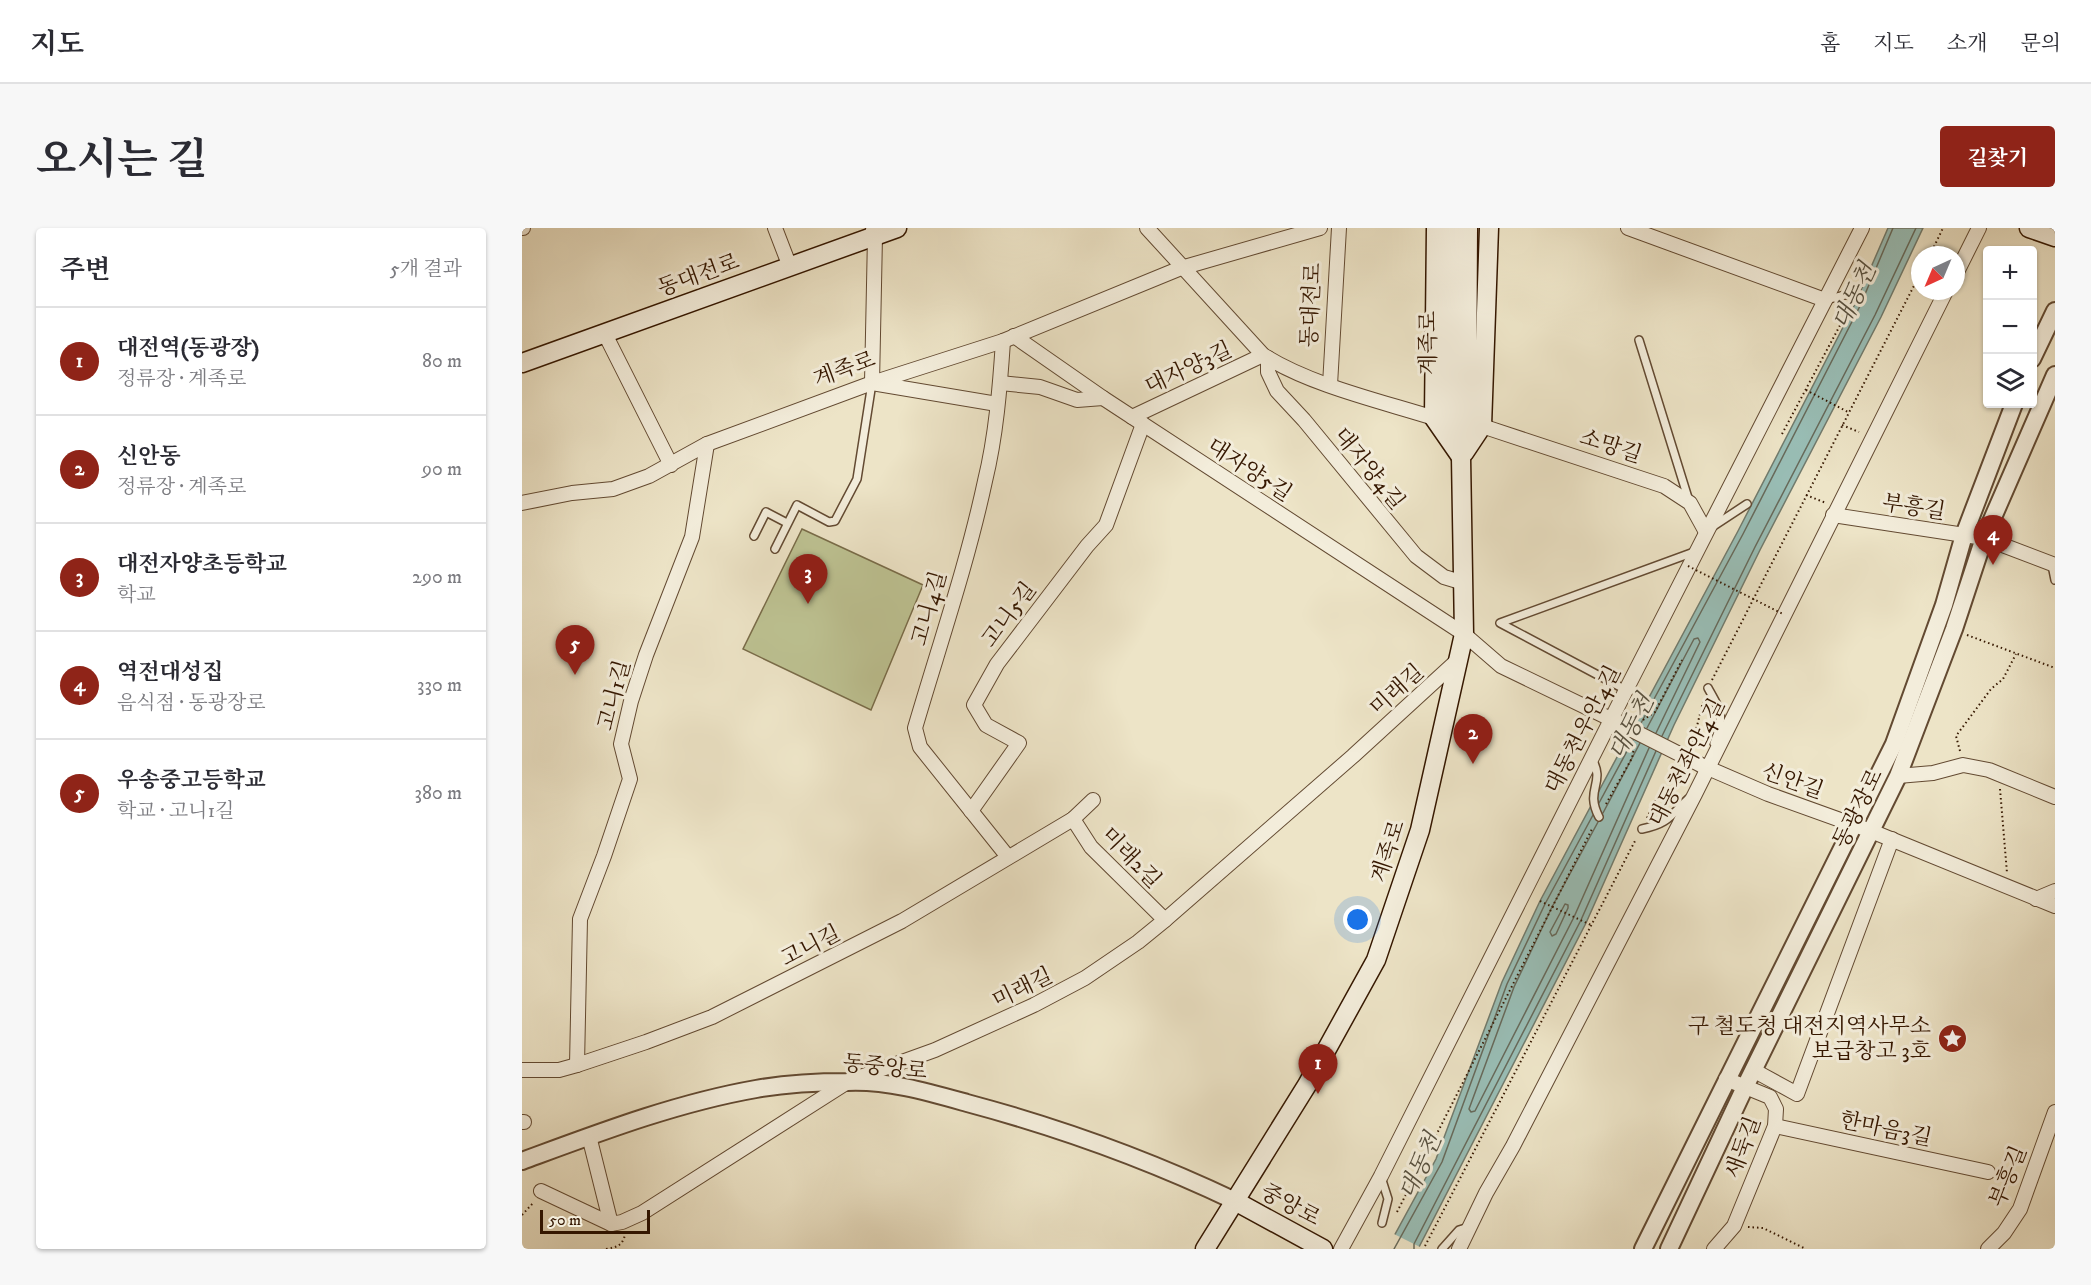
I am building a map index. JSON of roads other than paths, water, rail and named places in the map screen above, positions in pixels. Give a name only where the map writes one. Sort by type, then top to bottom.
[{"type":"main road","name":"동대전로","points":[[522,363],[790,267],[874,232],[897,228]]},
{"type":"main road","points":[[1436,228],[1434,418],[1461,457],[1482,426],[1489,228]]},
{"type":"main road","name":"계족로","points":[[1450,228],[1451,411],[1461,457]]},
{"type":"main road","name":"계족로","points":[[1205,1249],[1307,1085],[1376,960],[1420,830],[1464,634],[1461,457],[1467,412],[1468,228]]},
{"type":"main road","points":[[2029,228],[2055,237]]},
{"type":"main road","name":"중앙로","points":[[1235,1201],[1323,1249]]},
{"type":"street","points":[[775,228],[790,267]]},
{"type":"street","points":[[1147,228],[1181,268],[1265,357],[1330,385],[1434,418]]},
{"type":"street","name":"계족로","points":[[522,503],[572,493],[613,489],[649,476],[707,444],[872,382],[1009,338],[1181,268],[1320,228]]},
{"type":"street","name":"동대전로","points":[[1330,385],[1339,228]]},
{"type":"street","points":[[1628,228],[1825,300]]},
{"type":"street","name":"대동천우안4길","points":[[1341,1249],[1381,1176],[1591,757],[1616,721],[1626,690],[1862,228]]},
{"type":"street","points":[[1965,258],[1979,228]]},
{"type":"street","points":[[874,232],[872,382],[997,404]]},
{"type":"street","name":"대동천좌안4길","points":[[1459,1249],[1695,794],[1704,767],[1942,300]]},
{"type":"street","points":[[2034,354],[2055,311]]},
{"type":"street","points":[[605,334],[670,465]]},
{"type":"street","name":"고니4길","points":[[1008,857],[920,747],[915,728],[986,480],[1009,338]]},
{"type":"street","name":"대자양5길","points":[[1009,338],[1464,634]]},
{"type":"street","name":"대자양3길","points":[[1137,420],[1265,357]]},
{"type":"street","name":"대자양4길","points":[[1265,357],[1268,372],[1277,391],[1304,420],[1416,556],[1444,577],[1464,583]]},
{"type":"street","name":"동광장로","points":[[1670,1249],[1753,1070],[1899,776],[1954,629],[1984,538],[2055,375]]},
{"type":"street","points":[[1000,383],[1040,387],[1077,400],[1103,398]]},
{"type":"street","name":"동광장로","points":[[1643,1249],[1894,744],[1944,604],[1964,535],[2012,408]]},
{"type":"street","name":"고니5길","points":[[971,811],[1019,743],[986,725],[974,705],[997,664],[1087,546],[1106,525],[1137,420]]},
{"type":"street","name":"소망길","points":[[1482,426],[1664,486],[1690,503],[1707,531]]},
{"type":"street","name":"고니1길","points":[[577,1065],[580,919],[630,779],[621,744],[626,722],[646,655],[692,537],[707,444]]},
{"type":"street","name":"부흥길","points":[[1833,515],[1984,538],[2053,564]]},
{"type":"street","points":[[1464,634],[1501,666],[1616,721]]},
{"type":"street","name":"미래길","points":[[611,1224],[642,1213],[849,1081],[935,1050],[1034,1005],[1085,978],[1138,942],[1165,920],[1353,756],[1459,659]]},
{"type":"street","name":"신안길","points":[[1616,721],[1704,767],[1768,794],[1892,839],[2055,906]]},
{"type":"street","points":[[1899,776],[1933,773],[1963,765],[1989,770],[2055,797]]},
{"type":"street","name":"고니길","points":[[522,1070],[559,1070],[577,1065],[712,1017],[902,921],[1073,819],[1093,800]]},
{"type":"street","name":"미래2길","points":[[1073,819],[1091,847],[1165,920]]},
{"type":"street","points":[[1753,1070],[1797,1094],[1892,839]]},
{"type":"street","points":[[2036,899],[2055,891]]},
{"type":"street","name":"새둑길","points":[[1714,1249],[1734,1226],[1775,1126],[1776,1109],[1770,1097],[1726,1079]]},
{"type":"street","name":"동중앙로","points":[[522,1161],[664,1111],[757,1089],[849,1081],[913,1088],[1025,1118],[1191,1180],[1235,1201]]},
{"type":"street","name":"부흥길","points":[[1988,1249],[2004,1233],[2020,1209],[2055,1112]]},
{"type":"street","name":"한마음3길","points":[[1775,1126],[1988,1172]]},
{"type":"street","points":[[589,1136],[611,1224]]},
{"type":"street","points":[[541,1191],[611,1224]]},
{"type":"lane","points":[[1965,250],[1973,243]]},
{"type":"lane","points":[[1825,300],[1857,292]]},
{"type":"lane","points":[[1639,340],[1690,503]]},
{"type":"lane","points":[[775,549],[797,505],[829,522],[836,521],[857,479],[872,382]]},
{"type":"lane","points":[[1707,531],[1747,504]]},
{"type":"lane","points":[[754,536],[766,512],[787,523]]},
{"type":"lane","points":[[1626,690],[1500,623],[1696,551]]},
{"type":"lane","points":[[2053,564],[2055,580]]},
{"type":"lane","points":[[1704,767],[1722,719],[1708,688]]},
{"type":"lane","points":[[1591,757],[1599,777],[1592,795],[1593,806],[1599,816]]},
{"type":"lane","points":[[1642,829],[1668,820],[1695,794]]},
{"type":"lane","points":[[1381,1176],[1388,1199],[1382,1223]]},
{"type":"lane","points":[[1442,1249],[1459,1230],[1469,1227]]},
{"type":"water","points":[[1888,228],[1923,228],[1915,246],[1911,246],[1911,253],[1881,317],[1760,550],[1674,725],[1586,923],[1418,1249],[1387,1249],[1436,1159],[1502,982],[1540,901],[1738,531],[1855,304]]},
{"type":"place","name":"역전대성집","points":[[1993,565]]},
{"type":"place","name":"대전자양초등학교","points":[[808,604]]},
{"type":"place","name":"우송중고등학교","points":[[575,675]]},
{"type":"place","name":"신안동","points":[[1473,764]]},
{"type":"place","name":"구 철도청 대전지역사무소 보급창고 3호","points":[[1952,1038]]},
{"type":"place","name":"대전역(동광장)","points":[[1318,1094]]},
{"type":"water label","name":"대동천","points":[[1854,296]]},
{"type":"water label","name":"대동천","points":[[1631,727]]},
{"type":"water label","name":"대동천","points":[[1420,1166]]}]
